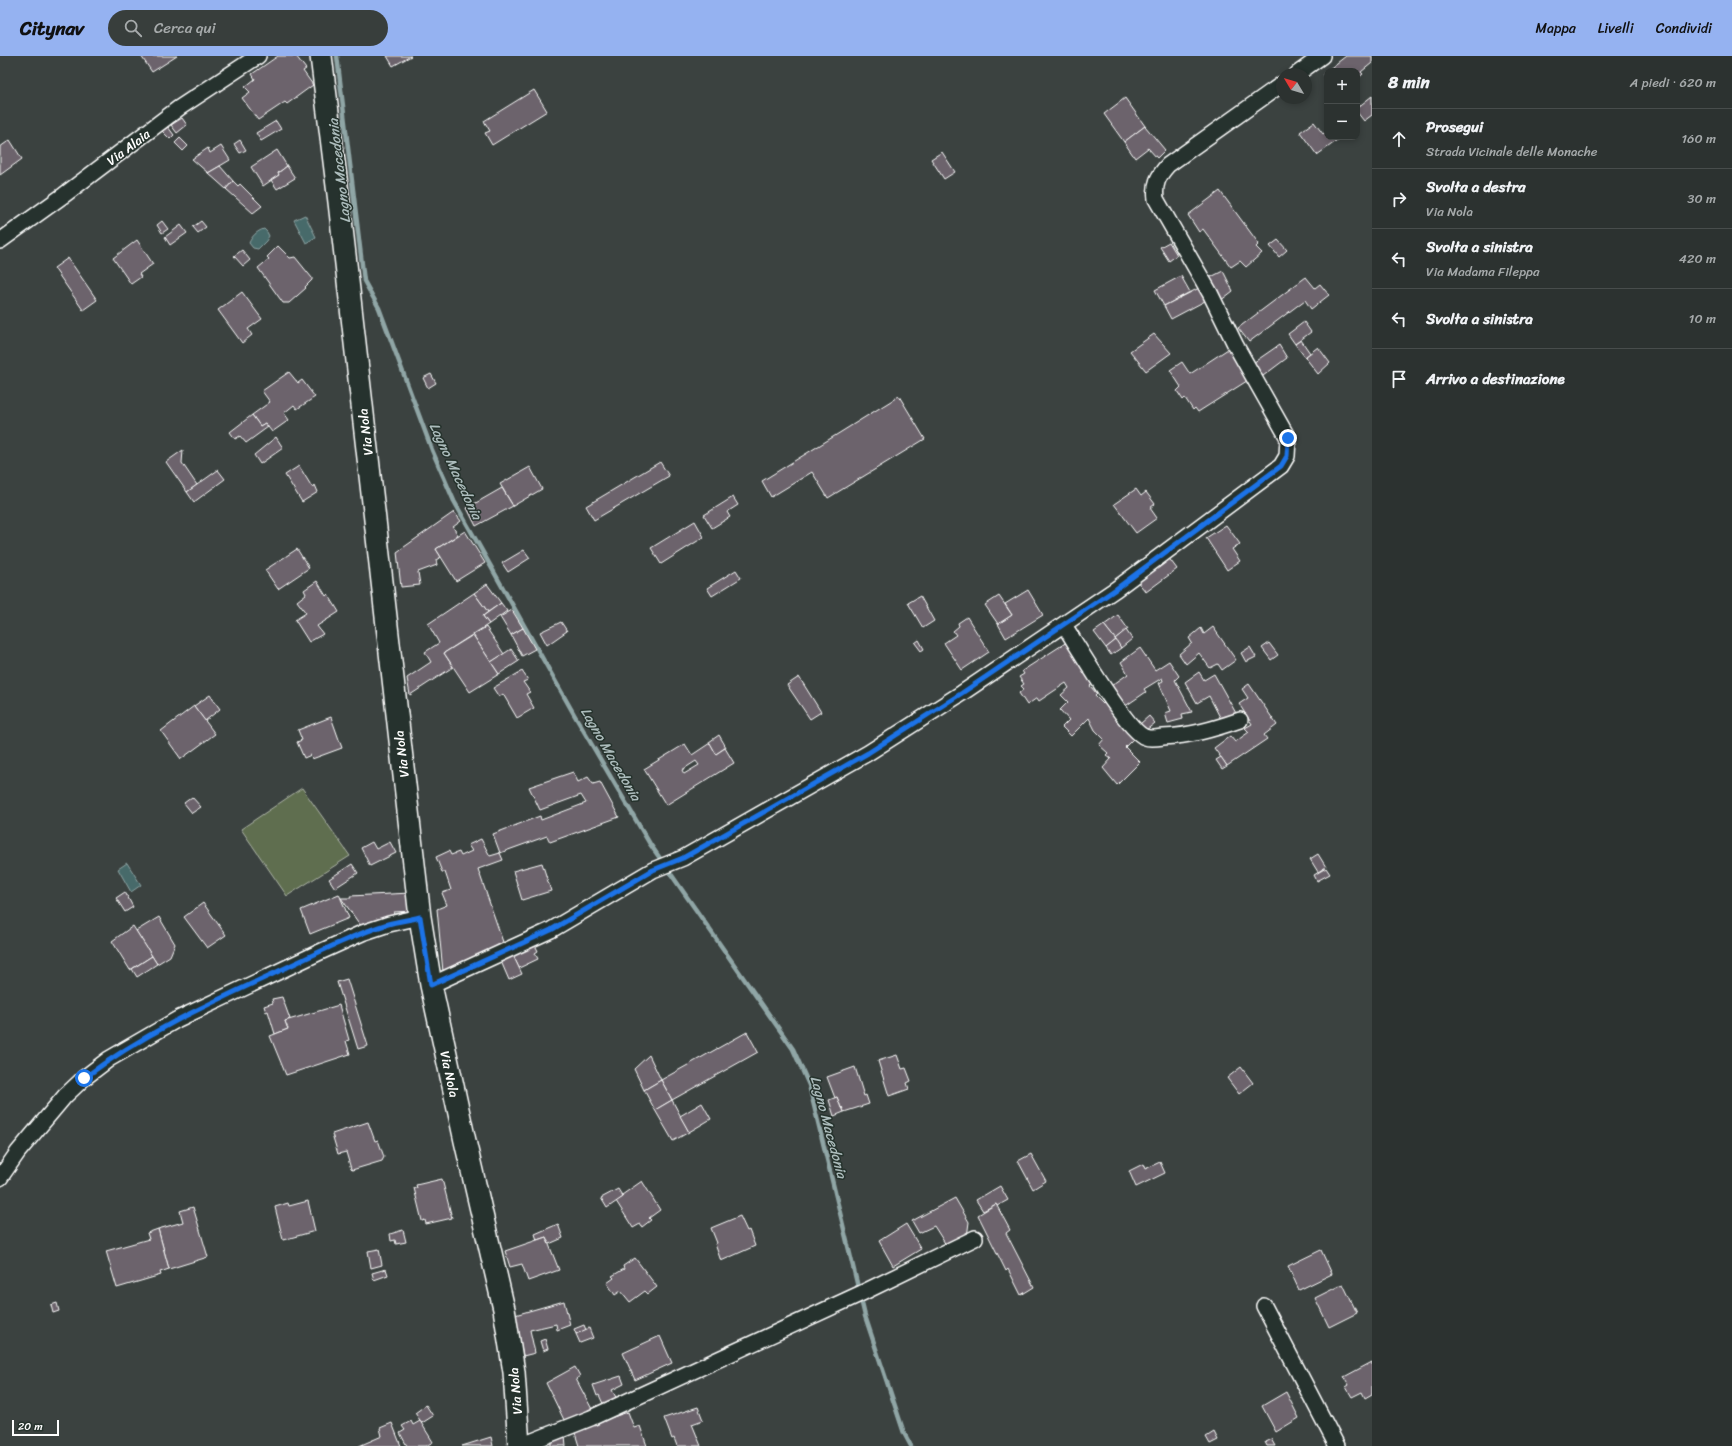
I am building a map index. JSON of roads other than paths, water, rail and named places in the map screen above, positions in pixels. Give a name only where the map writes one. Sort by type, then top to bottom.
[{"type":"street","name":"Via Alaia","points":[[0,240],[64,195],[179,108],[258,56]]},
{"type":"street","name":"Via Nola","points":[[321,56],[339,202],[420,917],[431,985],[504,1309],[514,1372],[519,1446]]},
{"type":"street","points":[[1305,68],[1322,56]]},
{"type":"street","points":[[431,985],[551,930],[653,870],[683,858],[868,753],[1064,625],[1116,589],[1281,466],[1287,456],[1288,438],[1236,346],[1210,293],[1156,199],[1155,189],[1160,174],[1168,165],[1276,88]]},
{"type":"street","points":[[1064,625],[1107,693],[1138,735],[1147,738],[1183,736],[1217,728],[1240,720]]},
{"type":"street","points":[[0,1178],[18,1152],[65,1096],[84,1078],[109,1059],[178,1019],[362,933],[389,924],[420,917]]},
{"type":"street","points":[[519,1446],[591,1418],[862,1293],[975,1238]]},
{"type":"street","points":[[1264,1306],[1337,1446]]},
{"type":"water","points":[[305,215],[316,237],[306,243],[294,220]]},
{"type":"water","points":[[264,229],[269,236],[258,249],[253,248],[249,243],[250,240],[257,232]]},
{"type":"water","points":[[127,863],[141,885],[131,892],[118,869]]},
{"type":"waterway","name":"Lagno Macedonia","points":[[337,56],[364,281],[379,308],[432,450],[454,501],[575,716],[650,844],[793,1049],[809,1085],[865,1316],[904,1433],[911,1446]]}]
